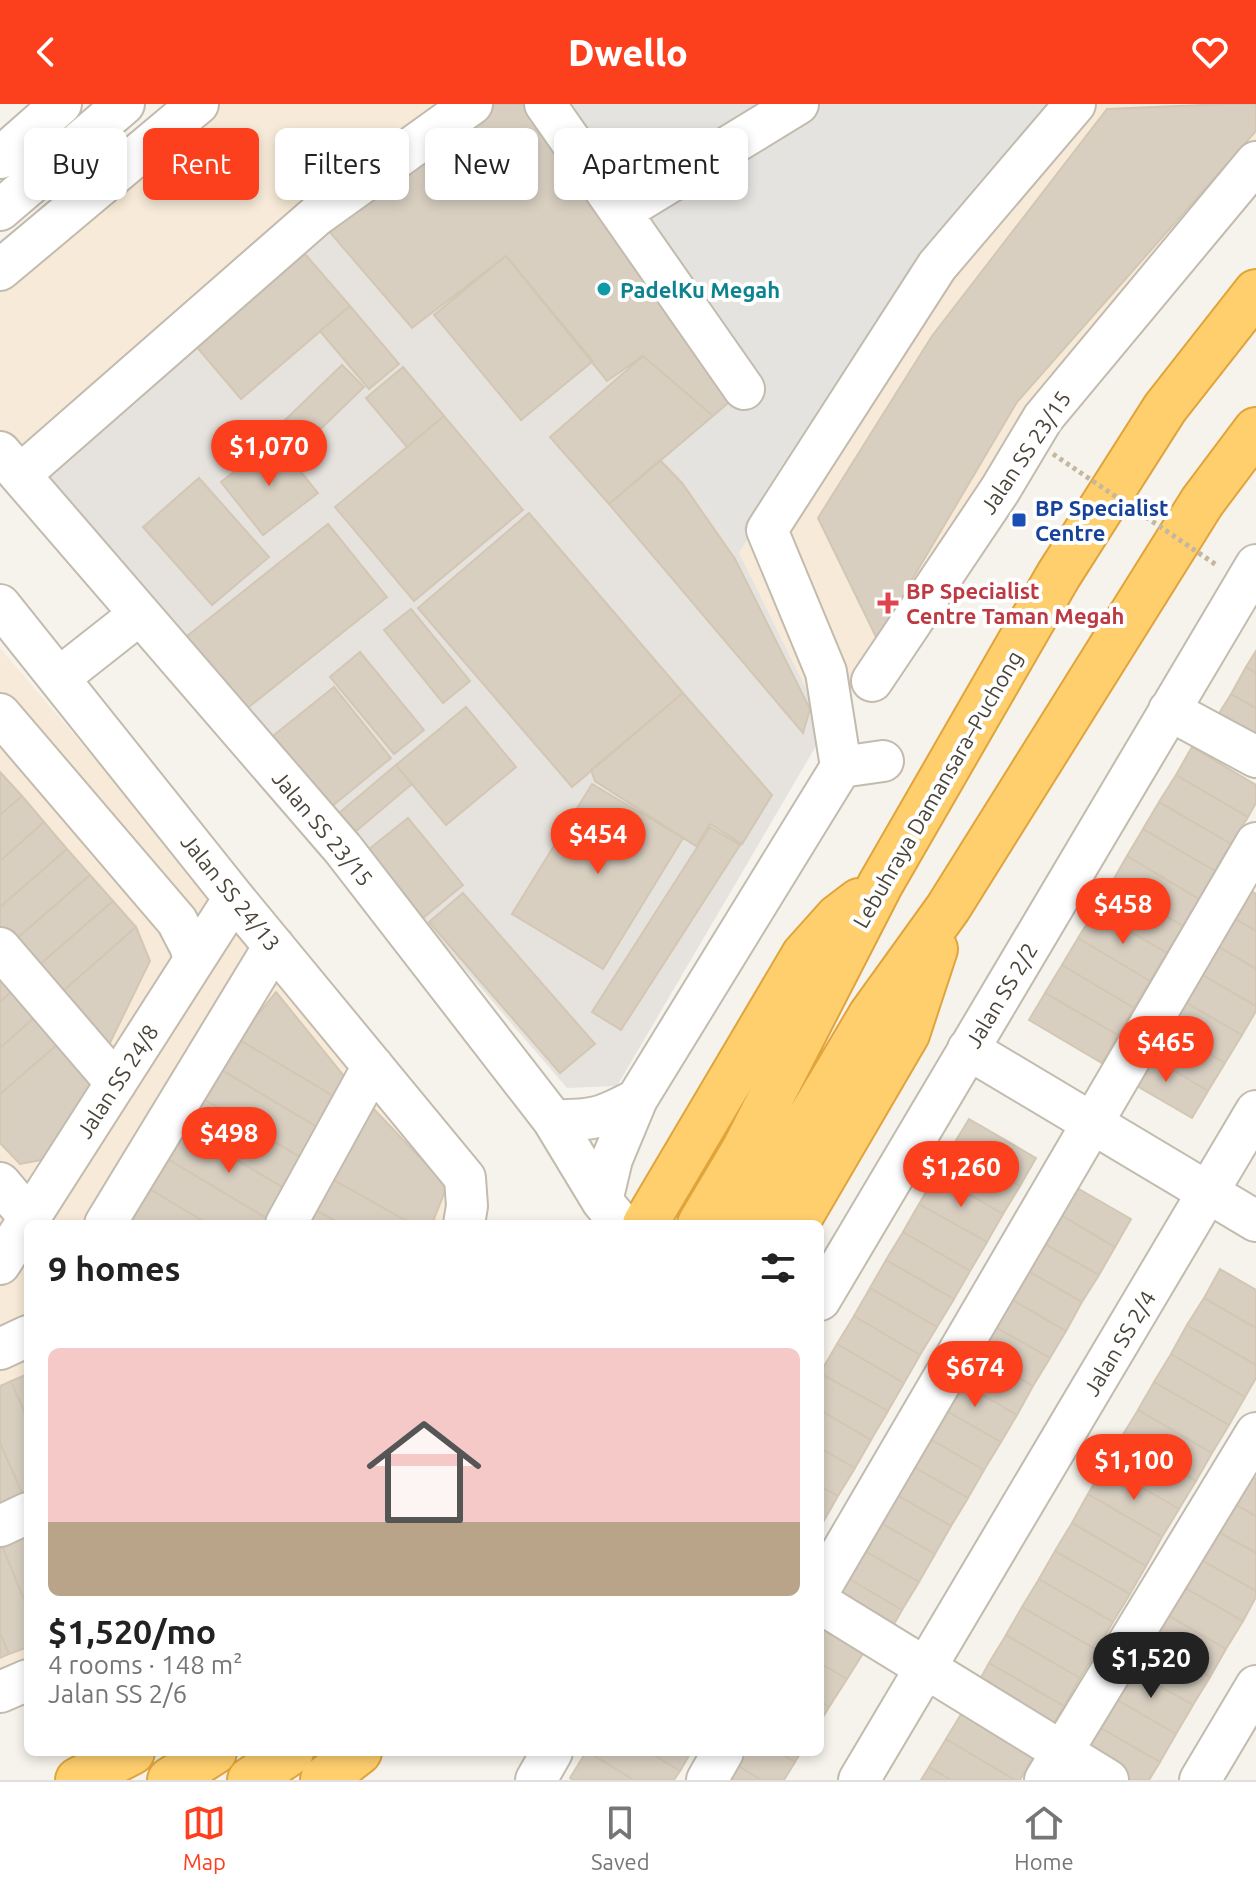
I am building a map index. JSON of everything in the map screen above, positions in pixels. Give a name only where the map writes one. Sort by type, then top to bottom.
[{"type":"highway","name":"Lebuhraya Damansara–Puchong","points":[[748,1220],[762,1159],[880,885],[1058,576],[1165,408],[1256,292]]},
{"type":"highway","name":"Lebuhraya Damansara–Puchong","points":[[704,1220],[762,1159],[948,908],[1202,502],[1256,430]]},
{"type":"highway","points":[[647,1220],[804,955],[838,917],[880,885]]},
{"type":"highway","points":[[798,1220],[907,1034],[948,908]]},
{"type":"highway","points":[[78,1780],[124,1756]]},
{"type":"highway","points":[[170,1780],[208,1756]]},
{"type":"highway","points":[[250,1780],[285,1756]]},
{"type":"highway","points":[[323,1780],[354,1756]]},
{"type":"street","points":[[0,158],[61,104]]},
{"type":"street","points":[[0,270],[198,104]]},
{"type":"street","points":[[10,464],[316,216],[472,104]]},
{"type":"street","points":[[545,104],[744,389]]},
{"type":"street","points":[[621,212],[798,104]]},
{"type":"street","points":[[612,1213],[612,1159],[637,1099],[841,767],[826,672],[767,530],[937,266],[1075,104]]},
{"type":"street","points":[[0,210],[115,107]]},
{"type":"street","name":"Jalan SS 23/15","points":[[872,681],[1000,490],[1043,418],[1256,162]]},
{"type":"street","name":"Jalan SS 23/15","points":[[10,464],[343,849],[553,1120],[612,1213]]},
{"type":"street","name":"Jalan SS 2/2","points":[[824,1293],[1169,710],[1237,566]]},
{"type":"street","name":"Jalan SS 24/13","points":[[0,605],[234,898],[465,1178],[465,1220]]},
{"type":"street","points":[[60,677],[140,614]]},
{"type":"street","points":[[1169,710],[1256,757]]},
{"type":"street","points":[[0,714],[177,921],[194,960],[237,947],[274,946]]},
{"type":"street","points":[[841,767],[883,761]]},
{"type":"street","points":[[824,1582],[1256,843]]},
{"type":"street","name":"Jalan SS 24/8","points":[[27,1220],[234,898]]},
{"type":"street","points":[[107,1220],[274,946]]},
{"type":"street","points":[[0,948],[116,1083]]},
{"type":"street","points":[[968,1049],[1256,1221]]},
{"type":"street","points":[[288,1220],[373,1066]]},
{"type":"street","points":[[553,1120],[590,1121],[637,1099]]},
{"type":"street","name":"Jalan SS 2/4","points":[[859,1780],[1256,1111]]},
{"type":"street","points":[[0,1183],[29,1217]]},
{"type":"street","name":"Jalan SS 24/8","points":[[0,1264],[24,1225]]},
{"type":"street","points":[[0,1349],[24,1338]]},
{"type":"street","points":[[1054,1766],[1256,1433]]},
{"type":"street","points":[[0,1526],[24,1515]]},
{"type":"street","points":[[824,1605],[926,1668],[1054,1766],[1108,1780]]},
{"type":"street","points":[[0,1692],[24,1682]]},
{"type":"street","points":[[1200,1780],[1256,1686]]},
{"type":"street","points":[[536,1780],[550,1756]]},
{"type":"street","points":[[707,1780],[721,1756]]},
{"type":"path","points":[[1053,454],[1237,566]]},
{"type":"shaded area","points":[[173,104],[479,104],[450,128],[425,128],[425,149],[409,163],[409,128],[275,128],[275,200],[365,200],[39,474],[0,433],[0,252],[61,200],[127,200],[127,143],[143,130],[143,200],[259,200],[259,128],[145,128]]},
{"type":"shaded area","points":[[479,104],[501,128],[450,128]]},
{"type":"shaded area","points":[[545,104],[1058,104],[919,269],[739,553],[669,458],[506,256],[643,356],[713,416],[597,200],[748,200],[748,128],[558,128]]},
{"type":"shaded area","points":[[1058,104],[1256,104],[1256,144],[1020,425],[826,729],[739,553],[919,269]]},
{"type":"shaded area","points":[[425,149],[425,200],[538,200],[538,167],[554,185],[554,200],[568,200],[744,389],[607,381],[739,553],[826,729],[617,1086],[567,1088],[39,474],[365,200],[409,200],[409,163]]},
{"type":"shaded area","points":[[0,648],[451,1176],[454,1204],[444,1220],[24,1220],[24,1666],[0,1676]]},
{"type":"building","name":"PadelKu Megah","points":[[472,104],[545,104],[562,128],[554,128],[554,200],[612,200],[744,389],[713,416],[643,356],[607,381],[506,256],[412,328],[316,216],[338,200],[409,200],[409,149],[425,138],[425,200],[538,200],[538,128],[439,128]]},
{"type":"building","points":[[1256,104],[1256,131],[1017,402],[877,639],[818,518],[932,336],[1107,109]]},
{"type":"building","points":[[305,254],[350,306],[241,399],[196,346]]},
{"type":"building","points":[[506,256],[593,361],[521,420],[434,315]]},
{"type":"building","points":[[350,306],[399,364],[369,389],[320,331]]},
{"type":"building","points":[[643,356],[713,416],[609,504],[550,437]]},
{"type":"building","points":[[342,365],[364,387],[304,445],[282,423]]},
{"type":"building","points":[[403,367],[444,416],[407,447],[366,398]]},
{"type":"building","points":[[444,416],[523,510],[414,601],[335,507]]},
{"type":"building","points":[[275,440],[318,493],[263,535],[221,482]]},
{"type":"building","points":[[660,460],[682,483],[735,559],[810,709],[803,733],[609,504]]},
{"type":"building","points":[[199,478],[269,557],[212,605],[143,527]]},
{"type":"building","points":[[529,513],[683,693],[572,787],[418,608]]},
{"type":"building","points":[[328,524],[387,597],[240,714],[181,641]]},
{"type":"building","points":[[411,609],[470,681],[443,703],[384,630]]},
{"type":"building","points":[[1256,651],[1256,673],[1246,667]]},
{"type":"building","points":[[360,652],[424,730],[394,754],[330,677]]},
{"type":"building","points":[[1246,667],[1256,673],[1256,708],[1231,694]]},
{"type":"building","points":[[334,687],[391,758],[326,811],[268,740]]},
{"type":"building","points":[[683,693],[772,795],[742,844],[710,824],[696,846],[595,781],[591,770]]},
{"type":"building","points":[[1231,694],[1256,708],[1256,745],[1215,720]]},
{"type":"building","points":[[466,707],[516,767],[446,825],[396,765]]},
{"type":"building","points":[[1192,747],[1256,785],[1256,803],[1248,817],[1176,775]]},
{"type":"building","points":[[396,765],[412,784],[349,837],[333,818]]},
{"type":"building","points":[[0,772],[22,796],[0,815]]},
{"type":"building","points":[[1176,775],[1248,817],[1231,844],[1159,802]]},
{"type":"building","points":[[592,784],[683,838],[603,969],[512,914]]},
{"type":"building","points":[[22,796],[44,822],[0,861],[0,815]]},
{"type":"building","points":[[1159,802],[1231,844],[1215,871],[1143,829]]},
{"type":"building","points":[[408,818],[463,885],[423,918],[368,850]]},
{"type":"building","points":[[44,822],[67,849],[0,907],[0,861]]},
{"type":"building","points":[[710,827],[740,845],[621,1030],[592,1012]]},
{"type":"building","points":[[1143,829],[1215,871],[1199,899],[1127,856]]},
{"type":"building","points":[[67,849],[90,875],[8,946],[0,937],[0,907]]},
{"type":"building","points":[[1127,856],[1199,899],[1183,926],[1111,884]]},
{"type":"building","points":[[90,875],[113,901],[31,972],[8,946]]},
{"type":"building","points":[[1111,884],[1183,926],[1167,953],[1095,911]]},
{"type":"building","points":[[1239,884],[1256,894],[1256,931],[1222,911]]},
{"type":"building","points":[[463,893],[595,1044],[560,1073],[429,922]]},
{"type":"building","points":[[113,901],[136,927],[55,998],[31,972]]},
{"type":"building","points":[[1095,911],[1167,953],[1150,981],[1078,938]]},
{"type":"building","points":[[1222,911],[1256,931],[1256,969],[1206,939]]},
{"type":"building","points":[[136,927],[150,961],[104,1055],[55,998]]},
{"type":"building","points":[[1078,938],[1150,981],[1134,1008],[1062,965]]},
{"type":"building","points":[[1206,939],[1256,969],[1256,1006],[1189,967]]},
{"type":"building","points":[[1062,965],[1134,1008],[1118,1035],[1045,993]]},
{"type":"building","points":[[1189,967],[1256,1006],[1242,1035],[1173,995]]},
{"type":"building","points":[[0,978],[12,991],[0,1002]]},
{"type":"building","points":[[12,991],[35,1017],[0,1048],[0,1002]]},
{"type":"building","points":[[276,992],[352,1086],[345,1103],[238,1039]]},
{"type":"building","points":[[1045,993],[1118,1035],[1102,1063],[1029,1020]]},
{"type":"building","points":[[1173,995],[1242,1035],[1225,1063],[1156,1022]]},
{"type":"building","points":[[35,1017],[58,1044],[0,1094],[0,1048]]},
{"type":"building","points":[[1156,1022],[1225,1063],[1208,1091],[1140,1050]]},
{"type":"building","points":[[238,1039],[345,1103],[327,1133],[220,1069]]},
{"type":"building","points":[[58,1044],[92,1083],[46,1159],[20,1164],[0,1143],[0,1094]]},
{"type":"building","points":[[1140,1050],[1208,1091],[1192,1118],[1123,1078]]},
{"type":"building","points":[[220,1069],[327,1133],[310,1163],[202,1098]]},
{"type":"building","points":[[202,1098],[310,1163],[291,1192],[184,1129]]},
{"type":"building","points":[[369,1104],[447,1186],[434,1220],[405,1220],[323,1174]]},
{"type":"building","points":[[969,1119],[1036,1158],[1020,1186],[952,1147]]},
{"type":"building","points":[[184,1129],[291,1192],[274,1220],[270,1220],[166,1158]]},
{"type":"building","points":[[952,1147],[1020,1186],[1003,1214],[936,1175]]},
{"type":"building","points":[[166,1158],[270,1220],[201,1220],[148,1188]]},
{"type":"building","points":[[323,1174],[405,1220],[334,1220],[306,1205]]},
{"type":"building","points":[[936,1175],[1003,1214],[987,1242],[919,1204]]},
{"type":"building","points":[[1065,1181],[1131,1219],[1115,1247],[1049,1208]]},
{"type":"building","points":[[148,1188],[201,1220],[133,1220],[129,1218]]},
{"type":"building","points":[[919,1204],[987,1242],[970,1271],[903,1232]]},
{"type":"building","points":[[306,1205],[334,1220],[297,1220]]},
{"type":"building","points":[[1049,1208],[1115,1247],[1099,1275],[1033,1237]]},
{"type":"building","points":[[903,1232],[970,1271],[954,1299],[886,1260]]},
{"type":"building","points":[[1033,1237],[1099,1275],[1082,1302],[1016,1264]]},
{"type":"building","points":[[886,1260],[954,1299],[937,1327],[870,1288]]},
{"type":"building","points":[[1016,1264],[1082,1302],[1066,1331],[999,1292]]},
{"type":"building","points":[[1220,1269],[1256,1290],[1256,1328],[1204,1298]]},
{"type":"building","points":[[870,1288],[937,1327],[920,1355],[854,1316]]},
{"type":"building","points":[[999,1292],[1066,1331],[1050,1358],[983,1320]]},
{"type":"building","points":[[1204,1298],[1256,1328],[1256,1365],[1187,1325]]},
{"type":"building","points":[[854,1316],[920,1355],[904,1383],[837,1344]]},
{"type":"building","points":[[983,1320],[1050,1358],[1033,1386],[967,1348]]},
{"type":"building","points":[[1187,1325],[1256,1365],[1256,1378],[1245,1397],[1171,1354]]},
{"type":"building","points":[[837,1344],[904,1383],[888,1411],[824,1375],[824,1366]]},
{"type":"building","points":[[967,1348],[1033,1386],[1017,1415],[950,1376]]},
{"type":"building","points":[[1171,1354],[1245,1397],[1229,1425],[1154,1382]]},
{"type":"building","points":[[824,1375],[888,1411],[871,1440],[824,1412]]},
{"type":"building","points":[[24,1376],[24,1411],[11,1381]]},
{"type":"building","points":[[950,1376],[1017,1415],[1001,1442],[934,1404]]},
{"type":"building","points":[[11,1381],[24,1411],[22,1493],[0,1443],[0,1386]]},
{"type":"building","points":[[1154,1382],[1229,1425],[1212,1453],[1138,1410]]},
{"type":"building","points":[[934,1404],[1001,1442],[984,1470],[918,1432]]},
{"type":"building","points":[[1138,1410],[1212,1453],[1196,1481],[1121,1438]]},
{"type":"building","points":[[824,1412],[871,1440],[855,1468],[824,1450]]},
{"type":"building","points":[[918,1432],[984,1470],[968,1498],[902,1460]]},
{"type":"building","points":[[1121,1438],[1196,1481],[1179,1509],[1105,1466]]},
{"type":"building","points":[[0,1443],[22,1493],[0,1503]]},
{"type":"building","points":[[824,1450],[855,1468],[838,1496],[824,1488]]},
{"type":"building","points":[[902,1460],[968,1498],[951,1526],[885,1488]]},
{"type":"building","points":[[1105,1466],[1179,1509],[1162,1537],[1088,1494]]},
{"type":"building","points":[[1241,1469],[1256,1478],[1256,1516],[1224,1498]]},
{"type":"building","points":[[824,1488],[838,1496],[824,1520]]},
{"type":"building","points":[[885,1488],[951,1526],[935,1554],[869,1516]]},
{"type":"building","points":[[1088,1494],[1162,1537],[1146,1566],[1072,1523]]},
{"type":"building","points":[[1224,1498],[1256,1516],[1256,1553],[1208,1526]]},
{"type":"building","points":[[869,1516],[935,1554],[919,1582],[853,1544]]},
{"type":"building","points":[[1072,1523],[1146,1566],[1130,1594],[1055,1551]]},
{"type":"building","points":[[24,1526],[24,1599],[0,1541]]},
{"type":"building","points":[[1208,1526],[1256,1553],[1256,1591],[1191,1554]]},
{"type":"building","points":[[0,1541],[24,1599],[24,1648],[9,1654],[0,1633]]},
{"type":"building","points":[[853,1544],[919,1582],[902,1610],[836,1571]]},
{"type":"building","points":[[1055,1551],[1130,1594],[1113,1622],[1039,1579]]},
{"type":"building","points":[[1191,1554],[1256,1591],[1243,1621],[1175,1582]]},
{"type":"building","points":[[836,1571],[902,1610],[886,1638],[824,1602],[824,1593]]},
{"type":"building","points":[[1039,1579],[1113,1622],[1097,1650],[1022,1607]]},
{"type":"building","points":[[1175,1582],[1243,1621],[1226,1649],[1159,1610]]},
{"type":"building","points":[[1022,1607],[1097,1650],[1080,1678],[1006,1635]]},
{"type":"building","points":[[1159,1610],[1226,1649],[1210,1677],[1142,1638]]},
{"type":"building","points":[[824,1627],[864,1652],[847,1679],[824,1665]]},
{"type":"building","points":[[0,1633],[9,1654],[0,1658]]},
{"type":"building","points":[[1006,1635],[1080,1678],[1064,1706],[989,1663]]},
{"type":"building","points":[[1142,1638],[1210,1677],[1193,1705],[1126,1667]]},
{"type":"building","points":[[989,1663],[1064,1706],[1047,1735],[973,1692]]},
{"type":"building","points":[[824,1665],[847,1679],[829,1707],[824,1704]]},
{"type":"building","points":[[1126,1667],[1193,1705],[1176,1734],[1109,1695]]},
{"type":"building","points":[[1109,1695],[1176,1734],[1160,1762],[1092,1723]]},
{"type":"building","points":[[963,1711],[1035,1754],[1020,1780],[1015,1780],[946,1739]]},
{"type":"building","points":[[1092,1723],[1160,1762],[1149,1780],[1126,1780],[1076,1751]]},
{"type":"building","points":[[946,1739],[1015,1780],[951,1780],[929,1767]]},
{"type":"building","points":[[584,1756],[595,1756],[634,1780],[573,1780],[570,1778]]},
{"type":"building","points":[[595,1756],[656,1756],[680,1771],[674,1780],[634,1780]]},
{"type":"building","points":[[656,1756],[689,1756],[680,1771]]},
{"type":"building","points":[[785,1756],[795,1762],[784,1780],[761,1780],[726,1758]]},
{"type":"building","points":[[785,1756],[799,1756],[795,1762]]},
{"type":"building","points":[[726,1758],[761,1780],[713,1780]]},
{"type":"building","points":[[929,1767],[951,1780],[921,1780]]},
{"type":"place","name":"PadelKu Megah","points":[[604,289]]},
{"type":"place","name":"BP Specialist Centre","points":[[1019,520]]},
{"type":"place","name":"BP Specialist Centre Taman Megah","points":[[888,603]]}]
